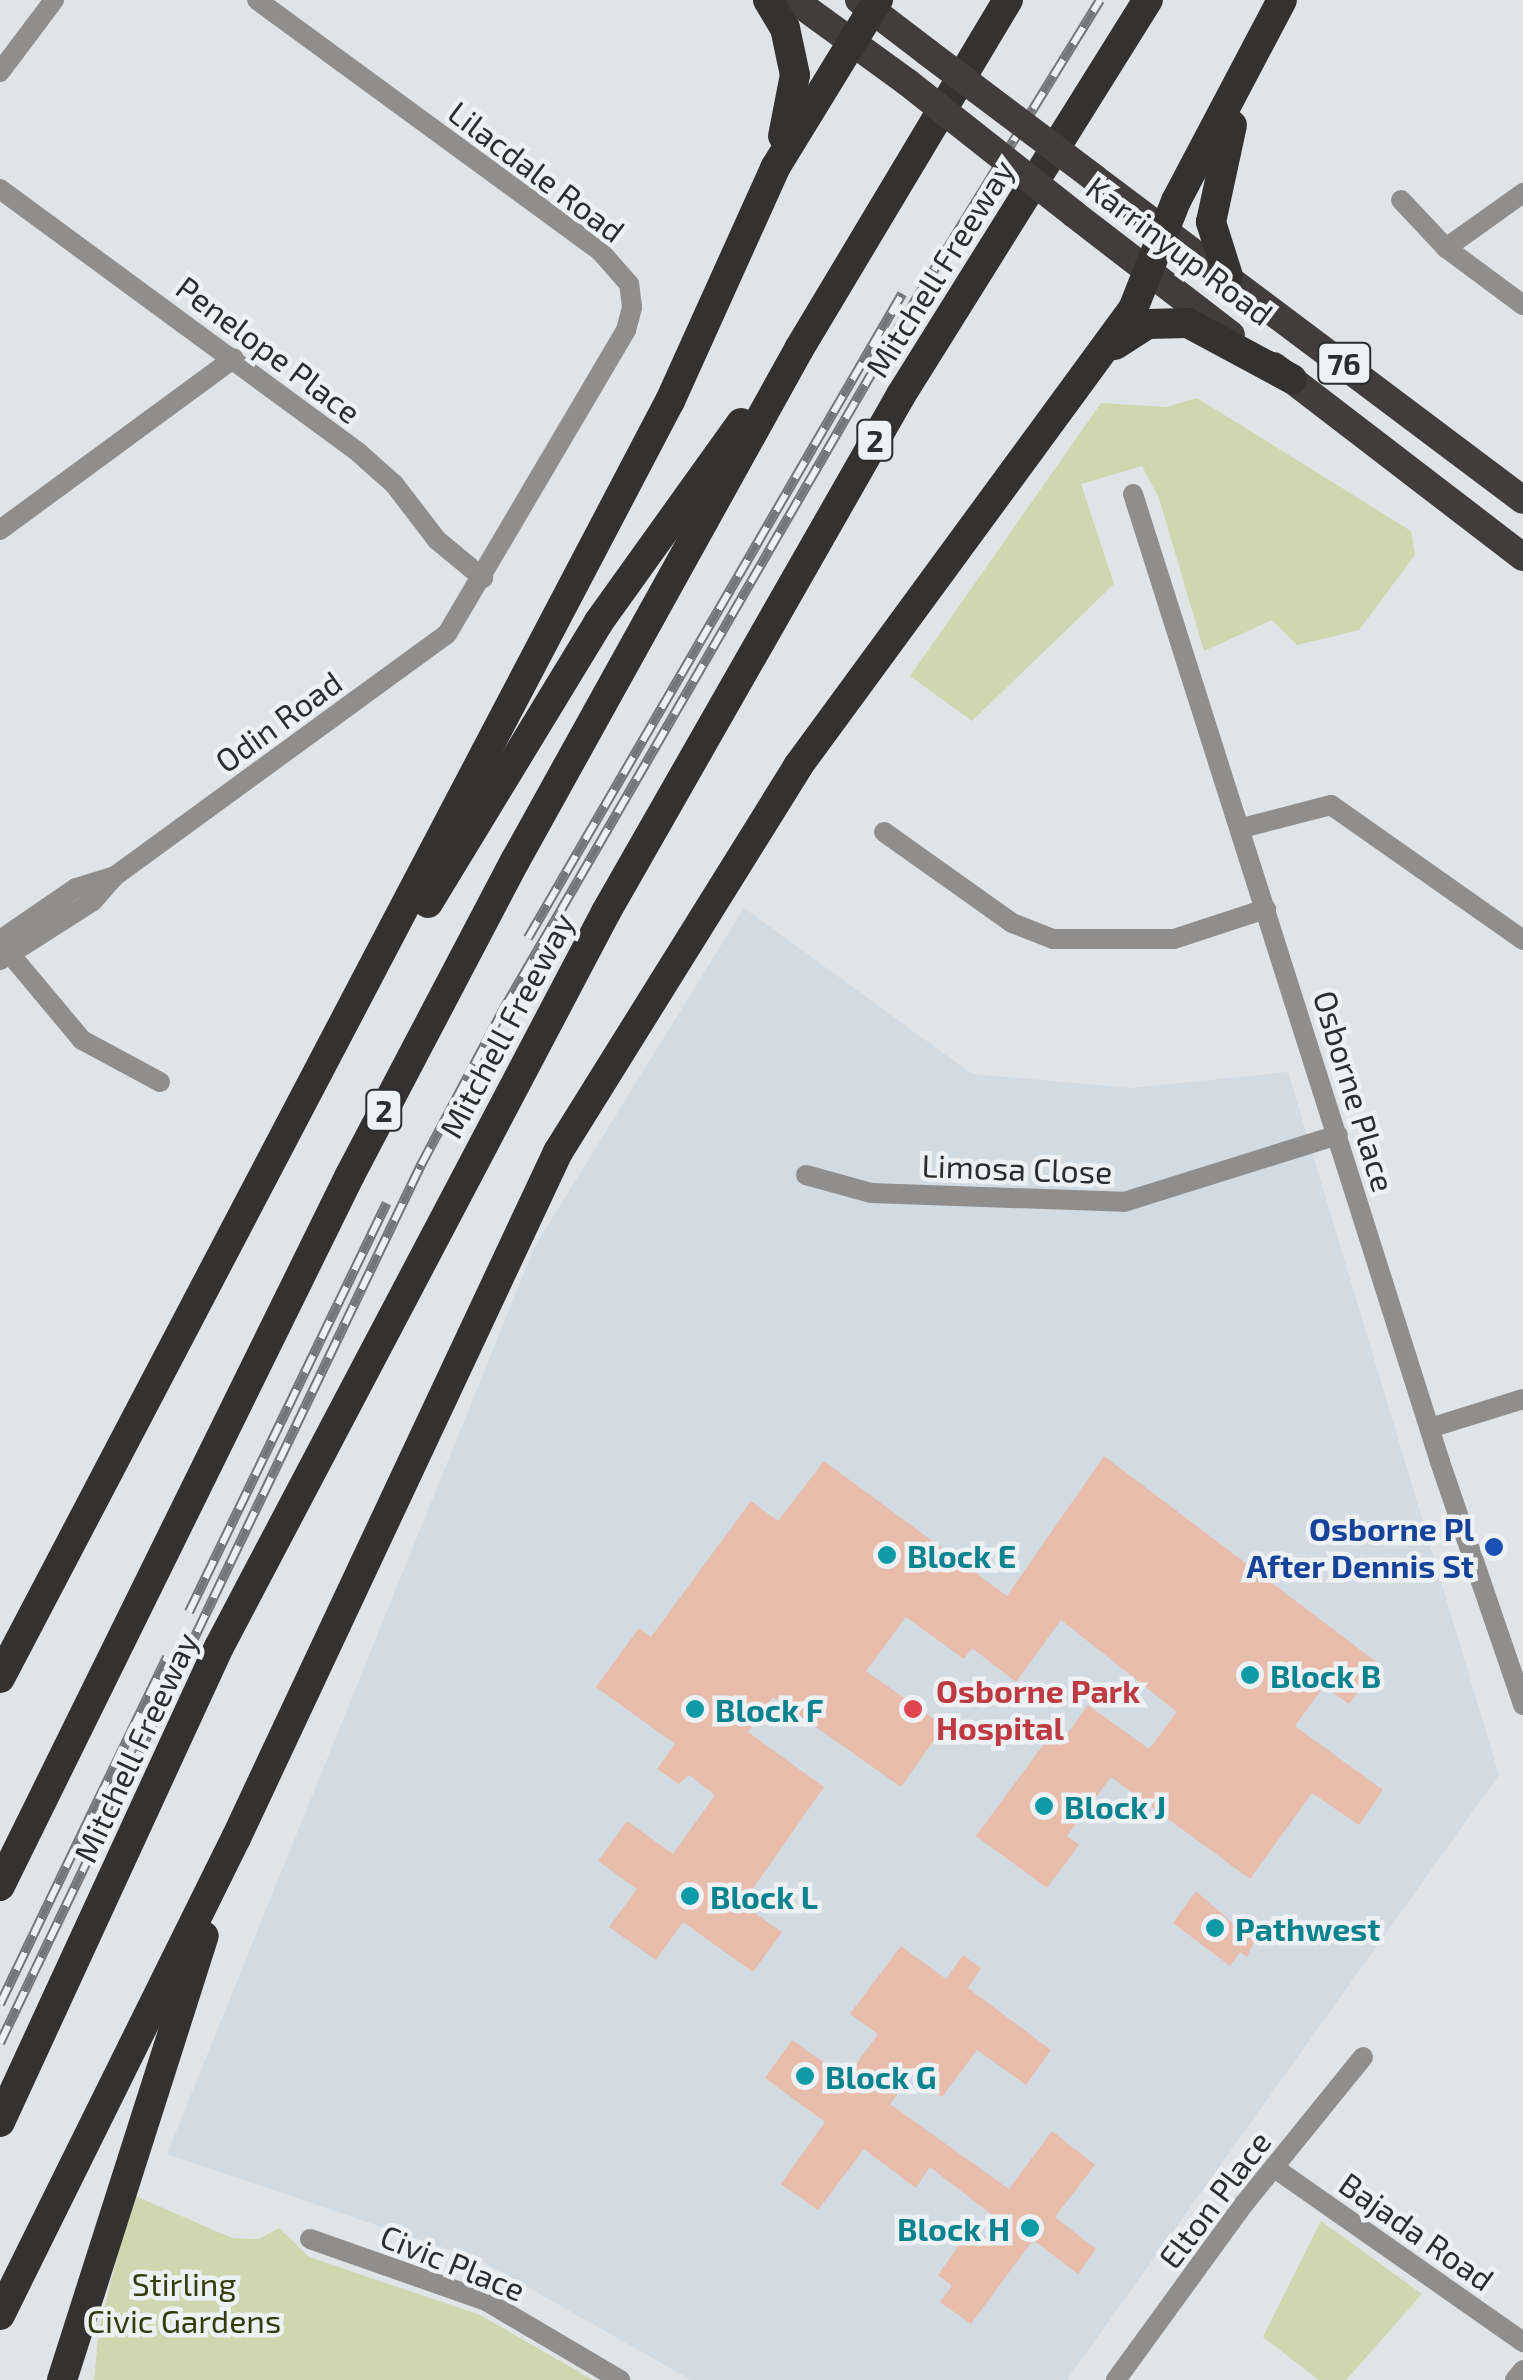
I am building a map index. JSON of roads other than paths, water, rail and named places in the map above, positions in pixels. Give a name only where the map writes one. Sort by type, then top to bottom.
[{"type":"highway","points":[[768,0],[785,28],[795,75],[775,168]]},
{"type":"highway","name":"Karrinyup Road","points":[[794,0],[907,82],[1149,274],[1523,557]]},
{"type":"highway","name":"Mitchell Freeway","points":[[0,1886],[359,1158],[799,349],[1008,0]]},
{"type":"highway","name":"Mitchell Freeway","points":[[0,2122],[219,1647],[597,929],[892,411],[1148,0]]},
{"type":"highway","points":[[0,2315],[236,1838],[558,1152],[798,766],[1097,360],[1149,274],[1163,229],[1282,0]]},
{"type":"highway","points":[[0,1678],[670,401],[775,168],[870,3]]},
{"type":"highway","name":"Karrinyup Road","points":[[870,3],[927,52],[1523,500]]},
{"type":"highway","points":[[1228,276],[1210,222],[1216,175],[1252,60]]},
{"type":"highway","points":[[1097,360],[1146,324],[1170,320],[1188,322],[1292,379]]},
{"type":"highway","points":[[278,1150],[598,623],[676,506],[799,349]]},
{"type":"highway","points":[[62,2380],[236,1838]]},
{"type":"street","points":[[0,72],[54,0]]},
{"type":"street","name":"Lilacdale Road","points":[[257,0],[600,251],[629,284],[626,330],[468,606]]},
{"type":"street","name":"Penelope Place","points":[[0,189],[234,358],[394,484],[437,540],[483,578]]},
{"type":"street","points":[[1446,248],[1523,194]]},
{"type":"street","points":[[1401,200],[1446,248],[1523,305]]},
{"type":"street","points":[[0,530],[234,358]]},
{"type":"street","name":"Osborne Place","points":[[1134,494],[1430,1428],[1523,1705]]},
{"type":"street","name":"Odin Road","points":[[3,950],[94,901],[115,876],[447,634],[468,606]]},
{"type":"street","points":[[1242,828],[1331,805],[1523,940]]},
{"type":"street","points":[[884,832],[1012,923],[1053,939],[1174,939],[1266,909]]},
{"type":"street","points":[[3,950],[82,1040],[160,1082]]},
{"type":"street","name":"Limosa Close","points":[[806,1175],[872,1193],[1124,1202],[1338,1135]]},
{"type":"street","points":[[1430,1428],[1523,1399]]},
{"type":"street","name":"Elton Place","points":[[1116,2380],[1363,2058]]},
{"type":"street","name":"Bajada Road","points":[[1276,2169],[1523,2342]]},
{"type":"street","name":"Civic Place","points":[[310,2239],[486,2301],[620,2380]]},
{"type":"street","points":[[1516,2380],[1523,2370]]},
{"type":"railway","points":[[0,2043],[421,1165],[503,1010],[894,335],[1100,0]]},
{"type":"railway","points":[[528,938],[902,294]]},
{"type":"railway","points":[[189,1612],[387,1203]]},
{"type":"railway","points":[[0,2004],[167,1657]]},
{"type":"place","name":"Osborne Pl After Dennis St","points":[[1494,1547]]},
{"type":"place","name":"Block E","points":[[887,1555]]},
{"type":"place","name":"Block B","points":[[1250,1675]]},
{"type":"place","name":"Block F","points":[[695,1709]]},
{"type":"place","name":"Osborne Park Hospital","points":[[913,1709]]},
{"type":"place","name":"Block J","points":[[1044,1806]]},
{"type":"place","name":"Block L","points":[[690,1896]]},
{"type":"place","name":"Pathwest","points":[[1215,1928]]},
{"type":"place","name":"Block G","points":[[805,2076]]},
{"type":"place","name":"Block H","points":[[1030,2228]]},
{"type":"park label","name":"Stirling Civic Gardens","points":[[184,2302]]}]
